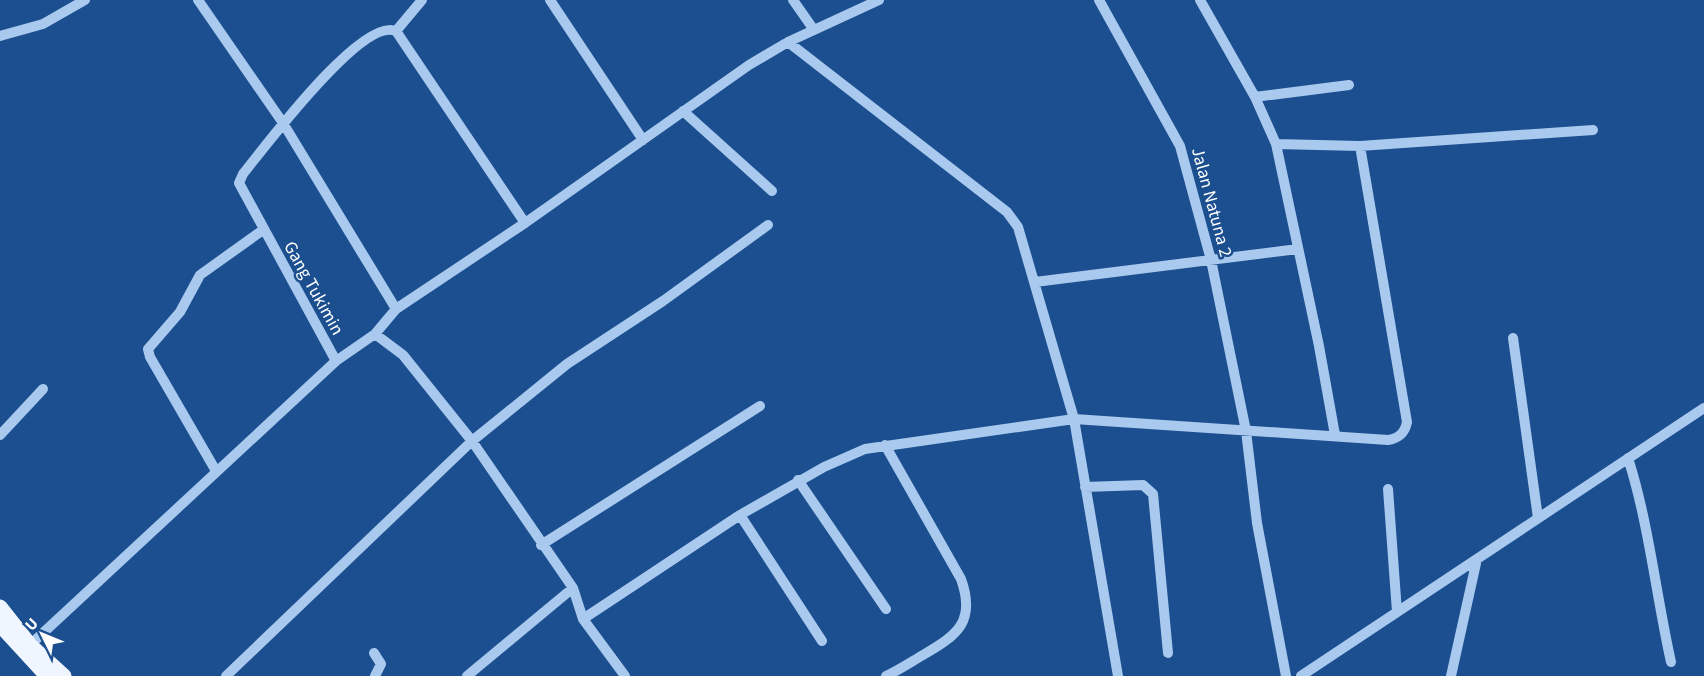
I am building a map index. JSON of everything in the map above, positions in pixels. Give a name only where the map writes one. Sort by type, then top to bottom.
[{"type":"main road","points":[[0,607],[30,645],[64,676]]},
{"type":"main road","points":[[0,625],[47,676]]},
{"type":"street","points":[[0,36],[43,24],[85,0]]},
{"type":"street","points":[[198,0],[284,123],[396,309]]},
{"type":"street","points":[[396,31],[422,0]]},
{"type":"street","points":[[550,0],[643,140]]},
{"type":"street","points":[[793,0],[814,30]]},
{"type":"street","points":[[30,645],[336,361],[375,334],[396,309],[525,223],[683,111],[788,42],[879,0]]},
{"type":"street","name":"Jalan Natuna 2","points":[[1099,0],[1180,146],[1211,260],[1246,430],[1257,523],[1286,676]]},
{"type":"street","points":[[1200,0],[1255,97],[1276,144],[1319,345],[1335,435]]},
{"type":"street","points":[[284,123],[305,96],[342,58],[384,30],[396,31]]},
{"type":"street","points":[[396,31],[525,223]]},
{"type":"street","points":[[788,42],[1007,212],[1018,227],[1074,419],[1118,676]]},
{"type":"street","points":[[1255,97],[1349,86]]},
{"type":"street","points":[[683,111],[772,191]]},
{"type":"street","name":"Gang Tukimin","points":[[284,123],[239,183],[263,231],[336,361]]},
{"type":"street","points":[[1276,144],[1360,146],[1593,130]]},
{"type":"street","points":[[583,619],[740,515],[798,480],[843,458],[885,445],[1074,419],[1388,440],[1400,435],[1407,422],[1360,146]]},
{"type":"street","points":[[226,676],[472,441],[567,364],[663,301],[768,225]]},
{"type":"street","points":[[216,471],[150,357],[148,349],[180,312],[200,275],[263,231]]},
{"type":"street","points":[[1035,282],[1298,249]]},
{"type":"street","points":[[375,334],[403,355],[472,441],[541,545],[573,588],[583,619],[625,676]]},
{"type":"street","points":[[1513,338],[1538,518]]},
{"type":"street","points":[[0,435],[44,389]]},
{"type":"street","points":[[541,545],[760,406]]},
{"type":"street","points":[[1301,676],[1704,408]]},
{"type":"street","points":[[885,445],[961,579],[967,602],[965,618],[953,636],[890,675]]},
{"type":"street","points":[[1628,458],[1638,490],[1656,597],[1671,662]]},
{"type":"street","points":[[798,480],[886,609]]},
{"type":"street","points":[[1085,487],[1143,486],[1153,494],[1168,653]]},
{"type":"street","points":[[1388,489],[1397,612]]},
{"type":"street","points":[[740,515],[822,641]]},
{"type":"street","points":[[1451,676],[1477,559]]},
{"type":"street","points":[[467,676],[573,588]]},
{"type":"street","points":[[374,653],[381,664],[375,676]]}]
